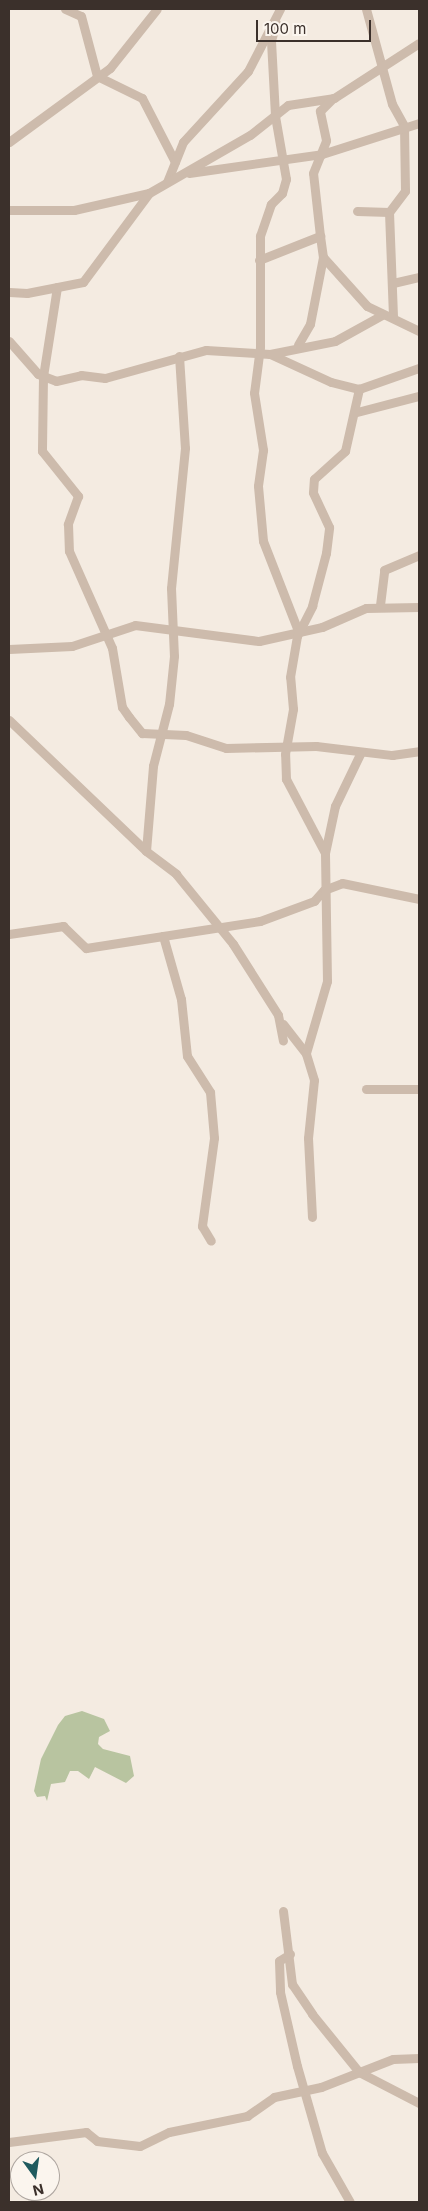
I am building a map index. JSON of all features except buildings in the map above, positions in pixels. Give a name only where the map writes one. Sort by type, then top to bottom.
[{"type":"street","points":[[65,9],[81,16],[97,76],[142,98],[175,162]]},
{"type":"street","points":[[9,142],[121,56],[157,9]]},
{"type":"street","points":[[280,9],[271,42],[275,116],[286,179],[282,193],[271,204],[259,260],[260,353],[254,394],[263,450],[258,486],[262,531],[298,631]]},
{"type":"street","points":[[366,9],[384,68],[392,104],[404,126],[405,190],[389,212],[393,317]]},
{"type":"street","points":[[167,182],[183,142],[248,71],[276,22]]},
{"type":"street","points":[[298,345],[310,324],[323,256],[312,185],[326,140],[320,111],[334,98],[384,68],[419,43]]},
{"type":"street","points":[[9,210],[74,210],[149,193],[275,116],[288,105],[334,98]]},
{"type":"street","points":[[181,174],[281,157],[322,154],[404,126],[419,123]]},
{"type":"street","points":[[9,292],[83,282],[149,193]]},
{"type":"street","points":[[356,211],[389,212]]},
{"type":"street","points":[[259,260],[320,236]]},
{"type":"street","points":[[323,256],[355,296],[382,315],[393,317],[419,331]]},
{"type":"street","points":[[393,282],[419,277]]},
{"type":"street","points":[[57,287],[43,376],[42,450],[78,496],[68,524],[69,551],[105,633],[122,707],[142,733],[186,735],[226,748],[286,747],[361,752],[419,751]]},
{"type":"street","points":[[270,354],[298,345],[335,341],[382,315]]},
{"type":"street","points":[[9,341],[43,376],[56,381],[81,375],[105,378],[206,350],[270,354],[331,382],[359,389],[419,368]]},
{"type":"street","points":[[146,851],[153,766],[161,734],[174,656],[169,630],[174,542],[186,448],[179,356]]},
{"type":"street","points":[[325,852],[287,783],[286,747],[292,715],[290,677],[298,631],[315,596],[329,527],[313,492],[314,479],[345,451],[357,412],[359,389]]},
{"type":"street","points":[[357,412],[419,396]]},
{"type":"street","points":[[380,605],[384,570],[419,555]]},
{"type":"street","points":[[9,648],[72,646],[105,633],[135,625],[252,642],[298,631],[380,605],[419,607]]},
{"type":"street","points":[[9,720],[146,851],[176,874],[220,927],[283,1024],[306,1053],[314,1080],[308,1138],[312,1217]]},
{"type":"street","points":[[306,1053],[327,981],[324,890],[325,852],[335,806],[361,752]]},
{"type":"street","points":[[9,934],[63,926],[86,948],[220,927],[279,915],[314,901],[324,890],[342,883],[364,885],[419,898]]},
{"type":"street","points":[[163,936],[181,998],[187,1056],[210,1092],[214,1138],[202,1226],[211,1241]]},
{"type":"street","points":[[283,1024],[283,1041]]},
{"type":"street","points":[[366,1088],[419,1089]]},
{"type":"street","points":[[283,1911],[290,1954],[292,1984],[331,2041],[359,2072],[419,2103]]},
{"type":"street","points":[[290,1954],[279,1961],[280,1992],[322,2153],[350,2202]]},
{"type":"street","points":[[9,2142],[86,2132],[97,2141],[140,2146],[169,2132],[247,2116],[274,2097],[306,2090],[393,2059],[419,2058]]},
{"type":"green space","points":[[82,1711],[104,1719],[110,1731],[99,1737],[98,1744],[103,1749],[130,1756],[134,1776],[126,1783],[95,1767],[89,1779],[78,1771],[70,1771],[65,1782],[51,1784],[47,1801],[45,1796],[37,1797],[34,1791],[41,1759],[58,1725],[65,1716]]}]
